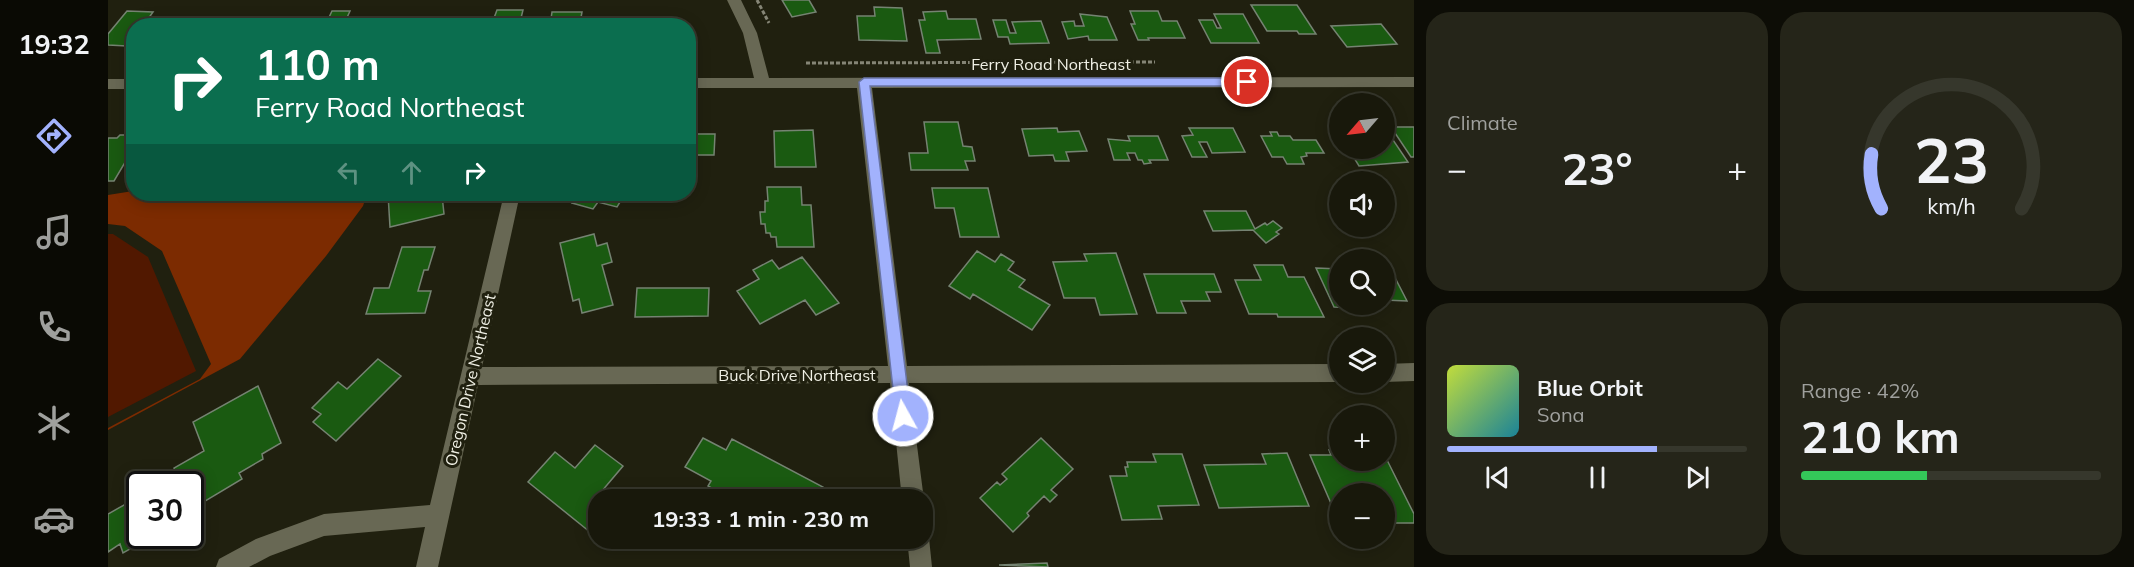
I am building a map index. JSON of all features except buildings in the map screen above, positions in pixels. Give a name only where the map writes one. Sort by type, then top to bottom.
[{"type":"street","points":[[735,0],[750,33],[763,82]]},
{"type":"street","name":"Ferry Road Northeast","points":[[696,82],[1414,82]]},
{"type":"street","points":[[864,82],[912,489]]},
{"type":"street","points":[[108,84],[126,84]]},
{"type":"street","name":"Oregon Drive Northeast","points":[[427,567],[510,201]]},
{"type":"street","points":[[1395,373],[1414,372]]},
{"type":"street","name":"Buck Drive Northeast","points":[[471,375],[1329,373]]},
{"type":"street","points":[[227,567],[264,547],[304,530],[324,525],[439,515]]},
{"type":"street","points":[[919,549],[921,567]]},
{"type":"shaded area","points":[[126,192],[126,201],[365,201],[326,256],[240,359],[108,430],[200,379],[211,364],[162,251],[125,226],[108,224],[108,195]]},
{"type":"shaded area","points":[[108,234],[113,234],[148,257],[196,371],[108,417]]},
{"type":"route","points":[[903,416],[864,82],[1247,82]]}]
